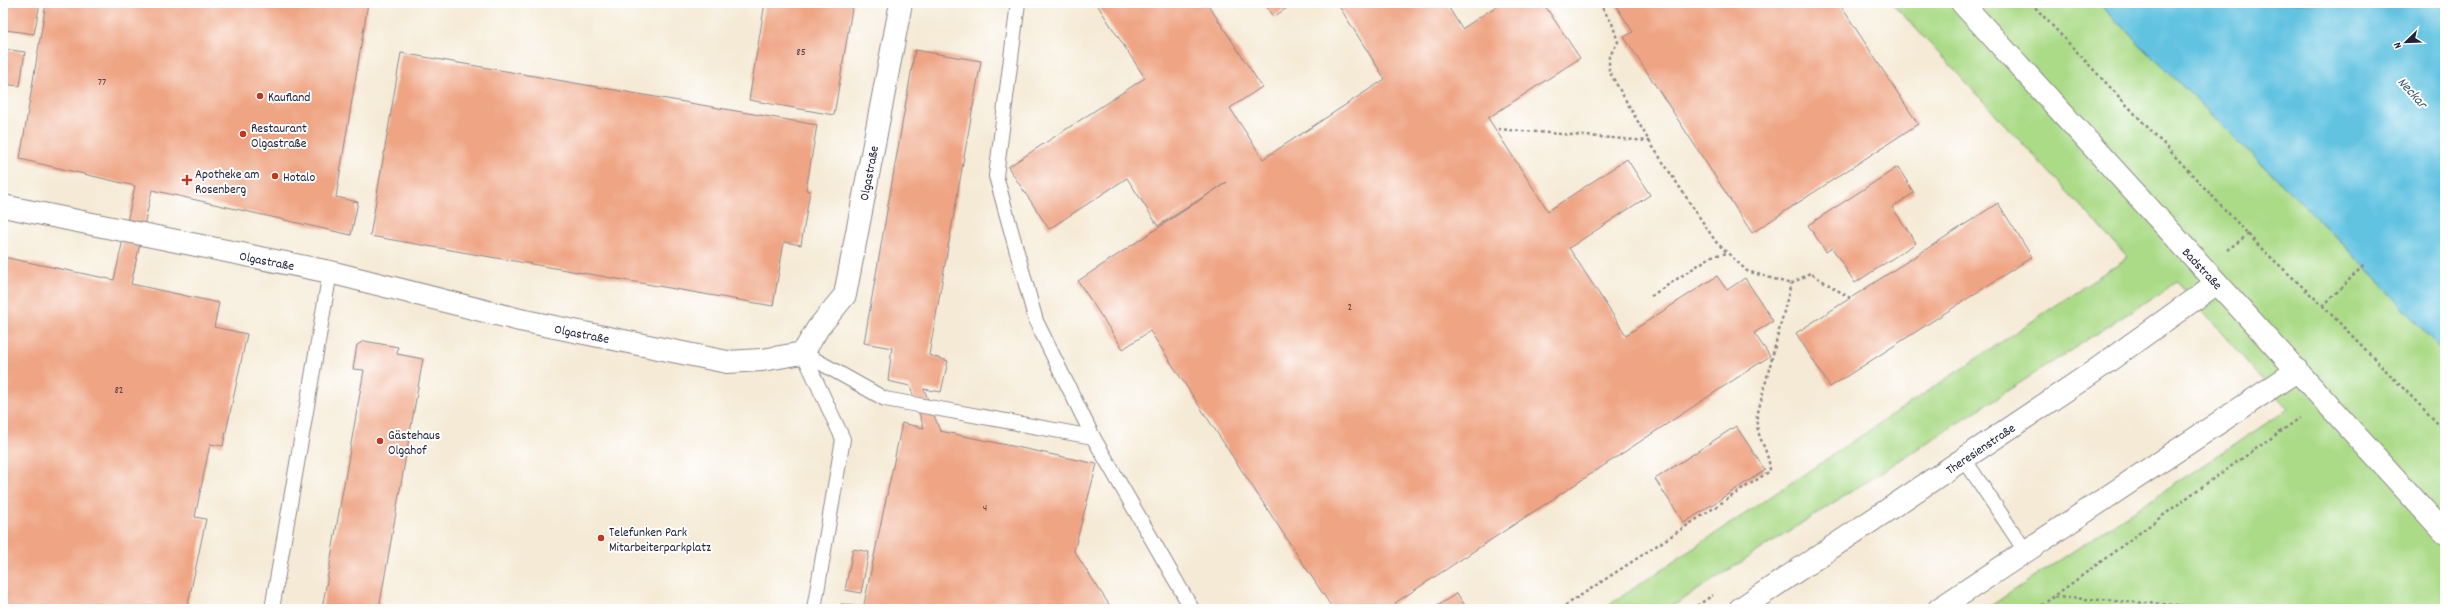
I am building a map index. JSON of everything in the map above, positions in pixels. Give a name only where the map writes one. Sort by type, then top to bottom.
[{"type":"street","name":"Olgastraße","points":[[3,206],[330,272],[520,320],[727,362],[762,360],[803,353],[818,328],[845,295],[901,3]]},
{"type":"street","name":"Badstraße","points":[[1962,3],[2298,370],[2445,534]]},
{"type":"street","name":"Theresienstraße","points":[[1740,609],[2093,372],[2217,283]]},
{"type":"street","points":[[1939,609],[2298,370]]},
{"type":"lane","points":[[1018,3],[996,176],[1036,321],[1093,437],[1192,609]]},
{"type":"lane","points":[[272,609],[330,272]]},
{"type":"lane","points":[[803,353],[885,399],[1093,437]]},
{"type":"lane","points":[[803,353],[843,439],[814,609]]},
{"type":"lane","points":[[1964,459],[2026,552]]},
{"type":"path","points":[[1599,3],[1612,23],[1618,42],[1609,57],[1609,71],[1649,141],[1716,242],[1747,271],[1791,284]]},
{"type":"path","points":[[2031,3],[2262,249],[2323,306],[2445,431]]},
{"type":"path","points":[[1498,129],[1649,141]]},
{"type":"path","points":[[1651,296],[1712,256],[1728,253]]},
{"type":"path","points":[[2323,306],[2364,265]]},
{"type":"path","points":[[1560,609],[1770,471],[1769,457],[1756,430],[1757,416],[1791,284],[1810,273],[1850,298]]},
{"type":"path","points":[[2037,609],[2200,488],[2326,401]]},
{"type":"path","points":[[2054,597],[2238,609]]},
{"type":"green space","points":[[1892,3],[2098,3],[2364,265],[2445,353],[2445,609],[1986,609],[2288,409],[2177,282],[1668,609],[1603,609],[2128,257]]},
{"type":"water","name":"Neckar","points":[[2098,3],[2445,3],[2445,353],[2364,265]]},
{"type":"building","points":[[3,3],[40,3],[34,34],[6,30],[3,43]]},
{"type":"building","points":[[46,3],[368,3],[336,197],[358,202],[351,235],[152,190],[131,284],[219,303],[214,327],[247,334],[223,446],[210,444],[195,517],[206,519],[187,609],[3,609],[3,257],[114,280],[135,186],[20,159]]},
{"type":"building","points":[[765,3],[853,3],[834,115],[749,100]]},
{"type":"building","points":[[1096,3],[1207,3],[1262,87],[1230,108],[1263,159],[1385,79],[1337,3],[1446,3],[1462,29],[1501,3],[1543,3],[1580,58],[1488,118],[1548,211],[1627,159],[1650,195],[1569,248],[1626,335],[1717,276],[1727,290],[1745,278],[1773,321],[1754,333],[1770,356],[1395,603],[1399,609],[1333,609],[1150,331],[1123,349],[1078,281],[1227,182],[1158,226],[1127,178],[1049,229],[1008,167],[1145,78]]},
{"type":"building","points":[[1264,3],[1295,3],[1273,17]]},
{"type":"building","points":[[1614,3],[1839,3],[1918,124],[1752,233],[1624,37],[1633,32]]},
{"type":"building","points":[[3,49],[25,52],[20,86],[3,84]]},
{"type":"building","points":[[915,50],[981,61],[929,355],[948,361],[941,392],[924,389],[940,431],[1097,464],[1074,551],[1112,609],[863,609],[902,423],[924,428],[910,386],[888,381],[892,348],[864,343]]},
{"type":"building","points":[[401,53],[817,125],[806,190],[810,191],[801,245],[784,242],[773,306],[370,236]]},
{"type":"building","points":[[1898,167],[1914,193],[1892,207],[1916,243],[1855,283],[1832,248],[1826,252],[1808,225]]},
{"type":"building","points":[[1998,203],[2032,257],[1830,387],[1796,333]]},
{"type":"building","name":"Gästehaus Olgahof","points":[[364,341],[398,347],[397,354],[423,359],[379,609],[322,609],[364,370],[353,369],[357,345]]},
{"type":"building","points":[[1736,426],[1765,470],[1684,523],[1655,479]]},
{"type":"building","points":[[853,549],[869,552],[861,593],[845,590]]},
{"type":"building","points":[[1457,593],[1467,609],[1433,609]]},
{"type":"building","points":[[841,604],[859,607],[859,609],[840,609]]},
{"type":"place","name":"Kaufland","points":[[260,96]]},
{"type":"place","name":"Restaurant Olgastraße","points":[[243,134]]},
{"type":"place","name":"Hotalo","points":[[275,176]]},
{"type":"place","name":"Apotheke am Rosenberg","points":[[187,180]]},
{"type":"place","name":"Gästehaus Olgahof","points":[[380,441]]},
{"type":"place","name":"Telefunken Park Mitarbeiterparkplatz","points":[[601,538]]}]
